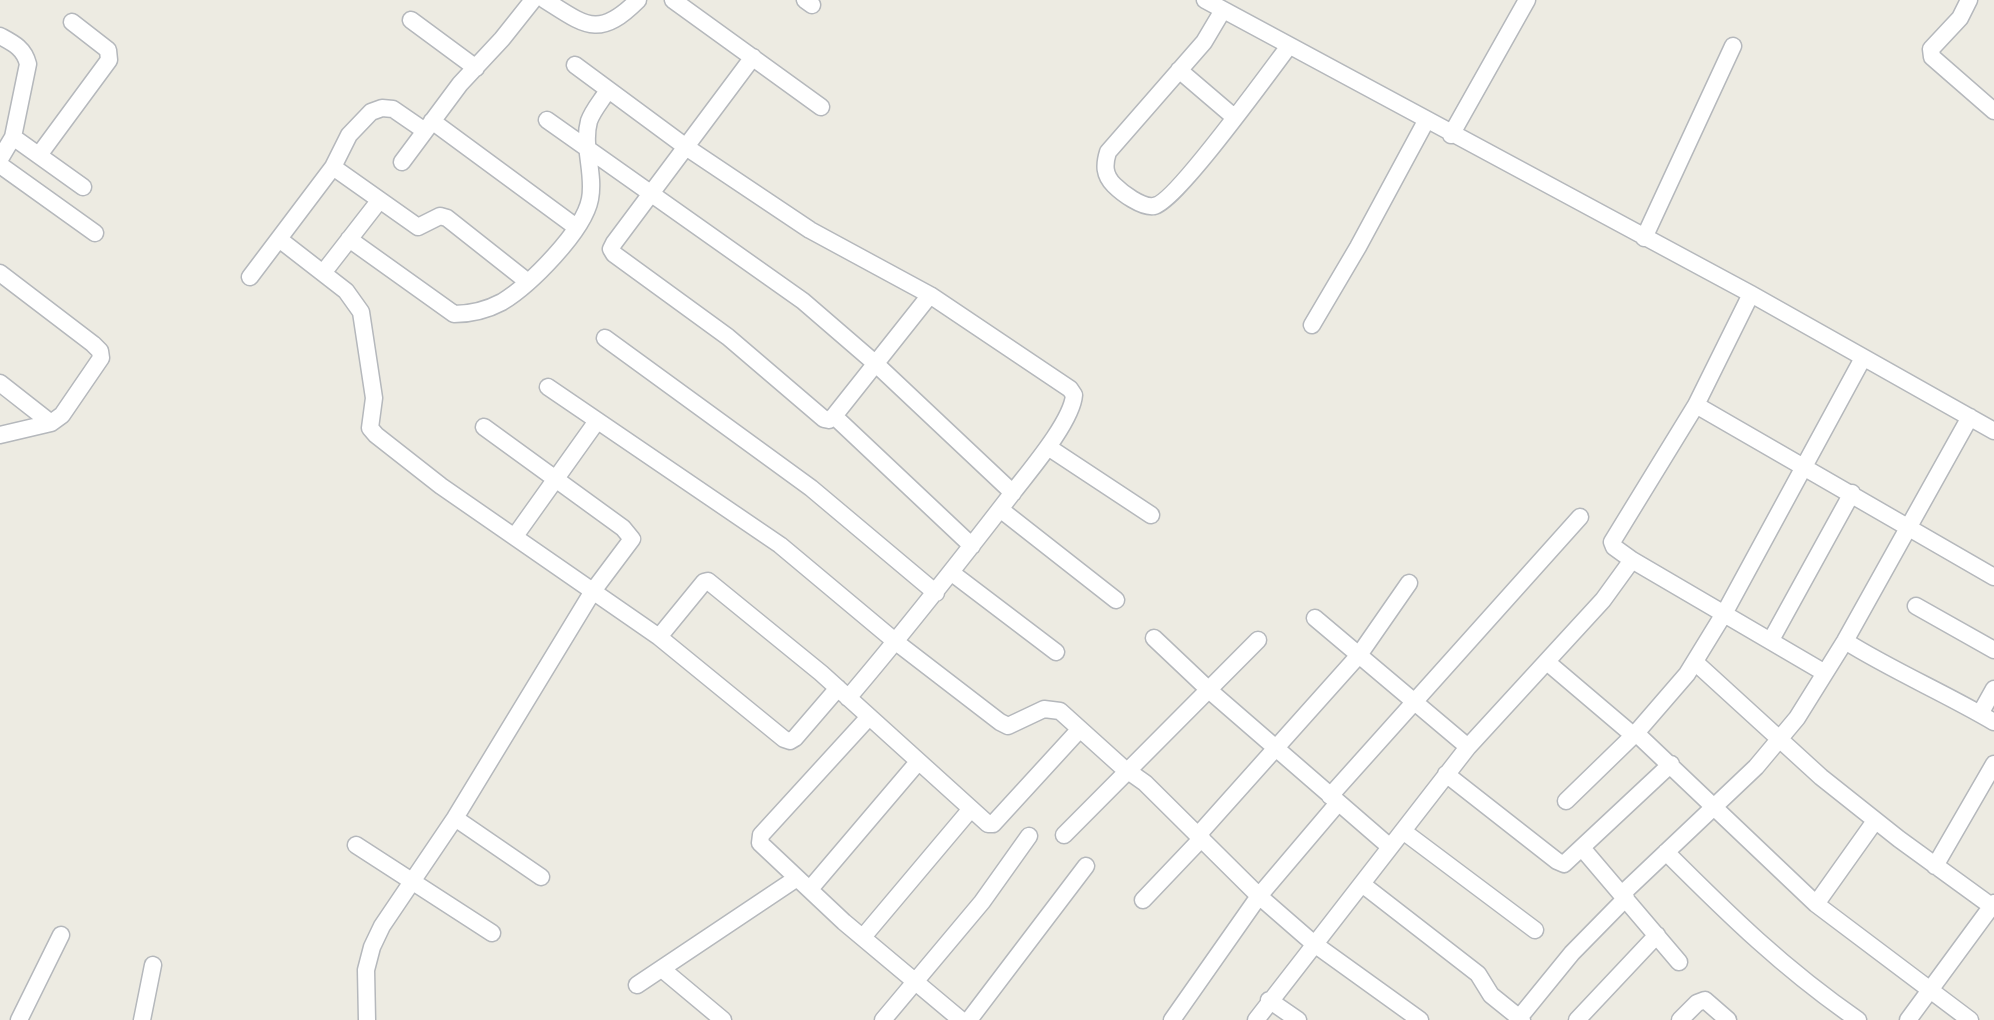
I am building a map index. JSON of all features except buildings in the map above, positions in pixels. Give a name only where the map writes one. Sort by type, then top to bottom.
[{"type":"street","points":[[402,162],[428,126],[533,0]]},
{"type":"street","points":[[545,0],[576,20],[600,26],[612,20],[638,0]]},
{"type":"street","points":[[673,0],[821,107]]},
{"type":"street","points":[[1205,0],[1451,135],[1750,294],[1994,431]]},
{"type":"street","points":[[1451,135],[1527,0]]},
{"type":"street","points":[[1969,0],[1960,18],[1931,49],[1932,57],[1994,111]]},
{"type":"street","points":[[1223,10],[1204,42],[1108,152],[1105,163],[1107,176],[1115,186],[1144,205],[1154,206],[1163,202],[1190,174],[1289,46]]},
{"type":"street","points":[[411,20],[476,68]]},
{"type":"street","points":[[39,155],[109,60],[108,50],[72,22]]},
{"type":"street","points":[[0,36],[18,46],[26,55],[28,64],[13,137],[0,159]]},
{"type":"street","points":[[1644,238],[1733,46]]},
{"type":"street","points":[[753,57],[614,243],[611,249],[614,254],[728,337],[818,416],[829,420],[930,295]]},
{"type":"street","points":[[279,239],[346,291],[361,312],[374,398],[370,428],[441,486],[659,637],[784,739],[790,741],[896,642],[1048,447],[1070,410],[1074,395],[1070,389],[930,295],[810,230],[686,147],[575,65]]},
{"type":"street","points":[[1179,70],[1234,117]]},
{"type":"street","points":[[349,239],[453,314],[469,314],[500,303],[528,282],[576,227],[590,201],[592,185],[588,150],[590,120],[608,90]]},
{"type":"street","points":[[250,277],[333,167],[349,135],[371,112],[382,108],[393,109],[428,126],[576,227]]},
{"type":"street","points":[[548,120],[651,196],[804,301],[876,364],[1013,493]]},
{"type":"street","points":[[1312,325],[1358,247],[1426,121]]},
{"type":"street","points":[[13,137],[83,187]]},
{"type":"street","points":[[0,165],[95,233]]},
{"type":"street","points":[[333,167],[418,227],[440,216],[447,218],[528,282]]},
{"type":"street","points":[[323,273],[379,201]]},
{"type":"street","points":[[0,273],[100,351],[101,358],[97,368],[62,415],[51,423],[0,435]]},
{"type":"street","points":[[1750,294],[1696,405],[1612,542],[1614,547],[1632,560],[1725,612],[1825,673]]},
{"type":"street","points":[[605,338],[811,488],[936,592]]},
{"type":"street","points":[[1566,801],[1667,699],[1695,662],[1725,612],[1863,358]]},
{"type":"street","points":[[0,383],[51,423]]},
{"type":"street","points":[[548,387],[780,545],[896,642],[1000,722],[1008,726],[1044,709],[1052,708],[1060,711],[1128,771],[1145,783],[1259,896],[1313,944],[1420,1020]]},
{"type":"street","points":[[1696,405],[1910,526],[1994,577]]},
{"type":"street","points":[[834,416],[972,546]]},
{"type":"street","points":[[1362,884],[1478,974],[1491,995],[1521,1019],[1572,953],[1624,896],[1780,741],[1845,641],[1970,417]]},
{"type":"street","points":[[514,536],[597,421]]},
{"type":"street","points":[[367,1020],[365,994],[372,947],[411,880],[455,818],[593,591],[632,539],[623,528],[484,427]]},
{"type":"street","points":[[1048,447],[1151,515]]},
{"type":"street","points":[[1771,640],[1852,493]]},
{"type":"street","points":[[1000,509],[1116,600]]},
{"type":"street","points":[[1172,1020],[1259,896],[1334,799],[1415,701],[1580,517]]},
{"type":"street","points":[[1256,1020],[1269,1000],[1468,747],[1604,600],[1632,560]]},
{"type":"street","points":[[951,573],[1056,652]]},
{"type":"street","points":[[659,637],[708,581],[843,693],[988,824],[993,824],[1080,729]]},
{"type":"street","points":[[1143,900],[1359,655],[1408,584]]},
{"type":"street","points":[[1916,606],[1994,650]]},
{"type":"street","points":[[1315,618],[1468,747]]},
{"type":"street","points":[[1154,638],[1210,691],[1390,847]]},
{"type":"street","points":[[1064,835],[1210,691],[1258,640]]},
{"type":"street","points":[[1845,641],[1891,669],[1987,718],[1994,689]]},
{"type":"street","points":[[1547,662],[1671,764],[1816,904],[1932,989],[1970,1020]]},
{"type":"street","points":[[1695,662],[1780,741],[1875,821],[1993,906],[1908,1020]]},
{"type":"street","points":[[868,718],[760,836],[760,843],[863,937],[961,1020]]},
{"type":"street","points":[[810,889],[918,762]]},
{"type":"street","points":[[1446,774],[1564,864],[1671,764]]},
{"type":"street","points":[[1935,866],[1994,764]]},
{"type":"street","points":[[863,937],[970,810]]},
{"type":"street","points":[[455,818],[541,877]]},
{"type":"street","points":[[1816,904],[1875,821]]},
{"type":"street","points":[[1403,831],[1534,930]]},
{"type":"street","points":[[883,1020],[982,902],[1029,836]]},
{"type":"street","points":[[356,845],[492,933]]},
{"type":"street","points":[[1582,848],[1679,962]]},
{"type":"street","points":[[1666,852],[1754,940],[1805,982],[1858,1020]]},
{"type":"street","points":[[969,1020],[1086,866]]},
{"type":"street","points":[[637,985],[797,878]]},
{"type":"street","points":[[19,1020],[61,935]]},
{"type":"street","points":[[1576,1020],[1657,935]]},
{"type":"street","points":[[142,1020],[153,964]]},
{"type":"street","points":[[662,969],[723,1020]]},
{"type":"street","points":[[1269,1000],[1298,1020]]},
{"type":"street","points":[[1680,1020],[1697,1003],[1705,1000],[1728,1020]]}]
